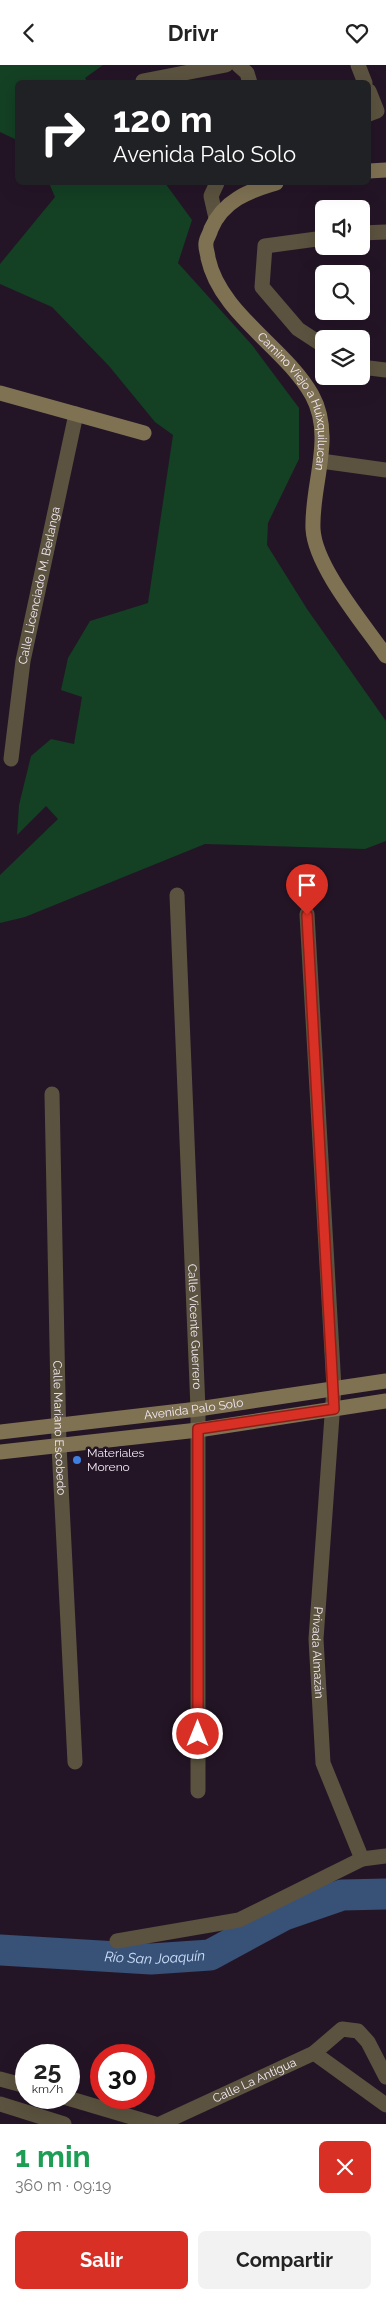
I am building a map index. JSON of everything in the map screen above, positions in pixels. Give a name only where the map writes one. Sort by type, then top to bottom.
[{"type":"main road","points":[[371,171],[386,170]]},
{"type":"main road","name":"Camino Viejo a Huixquilucan","points":[[270,185],[251,191],[230,203],[216,218],[206,244],[210,265],[225,297],[300,377],[313,397],[321,420],[320,461],[313,530],[320,556],[336,585],[386,656]]},
{"type":"main road","points":[[0,393],[144,433]]},
{"type":"main road","name":"Avenida Palo Solo","points":[[0,1432],[198,1409],[386,1381]]},
{"type":"main road","name":"Avenida Palo Solo","points":[[0,1452],[198,1429],[386,1401]]},
{"type":"street","points":[[148,80],[226,65]]},
{"type":"street","points":[[238,65],[247,73],[249,80]]},
{"type":"street","points":[[358,65],[364,80]]},
{"type":"street","points":[[371,96],[377,111]]},
{"type":"street","points":[[216,185],[211,196],[216,218]]},
{"type":"street","points":[[370,233],[386,232]]},
{"type":"street","points":[[315,239],[265,246],[262,287],[298,329],[315,340]]},
{"type":"street","points":[[370,368],[386,370]]},
{"type":"street","name":"Calle Licenciado M. Berlanga","points":[[12,759],[24,661],[76,414]]},
{"type":"street","points":[[320,461],[386,470]]},
{"type":"street","name":"Calle Vicente Guerrero","points":[[177,895],[198,1409],[198,1791]]},
{"type":"street","name":"Privada Almazán","points":[[307,915],[334,1388],[334,1409],[316,1639],[322,1753],[323,1763],[362,1859]]},
{"type":"street","name":"Calle Mariano Escobedo","points":[[52,1094],[59,1446],[75,1762]]},
{"type":"street","points":[[117,1941],[239,1920],[362,1859],[386,1856]]},
{"type":"street","name":"Calle La Antigua","points":[[160,2124],[314,2053],[342,2029],[358,2031],[368,2042],[386,2077]]},
{"type":"street","points":[[314,2053],[386,2105]]},
{"type":"street","points":[[0,2079],[15,2083]]},
{"type":"street","points":[[80,2102],[155,2124]]},
{"type":"street","points":[[0,2105],[64,2124]]},
{"type":"green space","points":[[0,65],[103,65],[85,78],[86,80],[15,80],[15,139],[0,132]]},
{"type":"green space","points":[[50,185],[166,185],[192,220],[178,263],[252,345],[299,408],[299,459],[268,523],[267,545],[307,609],[386,721],[386,841],[365,849],[205,844],[25,917],[0,923],[0,875],[58,819],[46,806],[17,835],[19,805],[31,756],[51,739],[74,744],[82,697],[61,690],[68,658],[90,621],[148,603],[173,435],[155,422],[109,366],[52,307],[0,284],[0,264],[55,197]]},
{"type":"waterway","name":"Río San Joaquín","points":[[0,1950],[151,1959],[210,1955],[284,1915],[342,1895],[386,1894]]},
{"type":"place","name":"Materiales Moreno","points":[[77,1460]]},
{"type":"route","points":[[198,1734],[198,1429],[334,1409],[307,915]]}]
